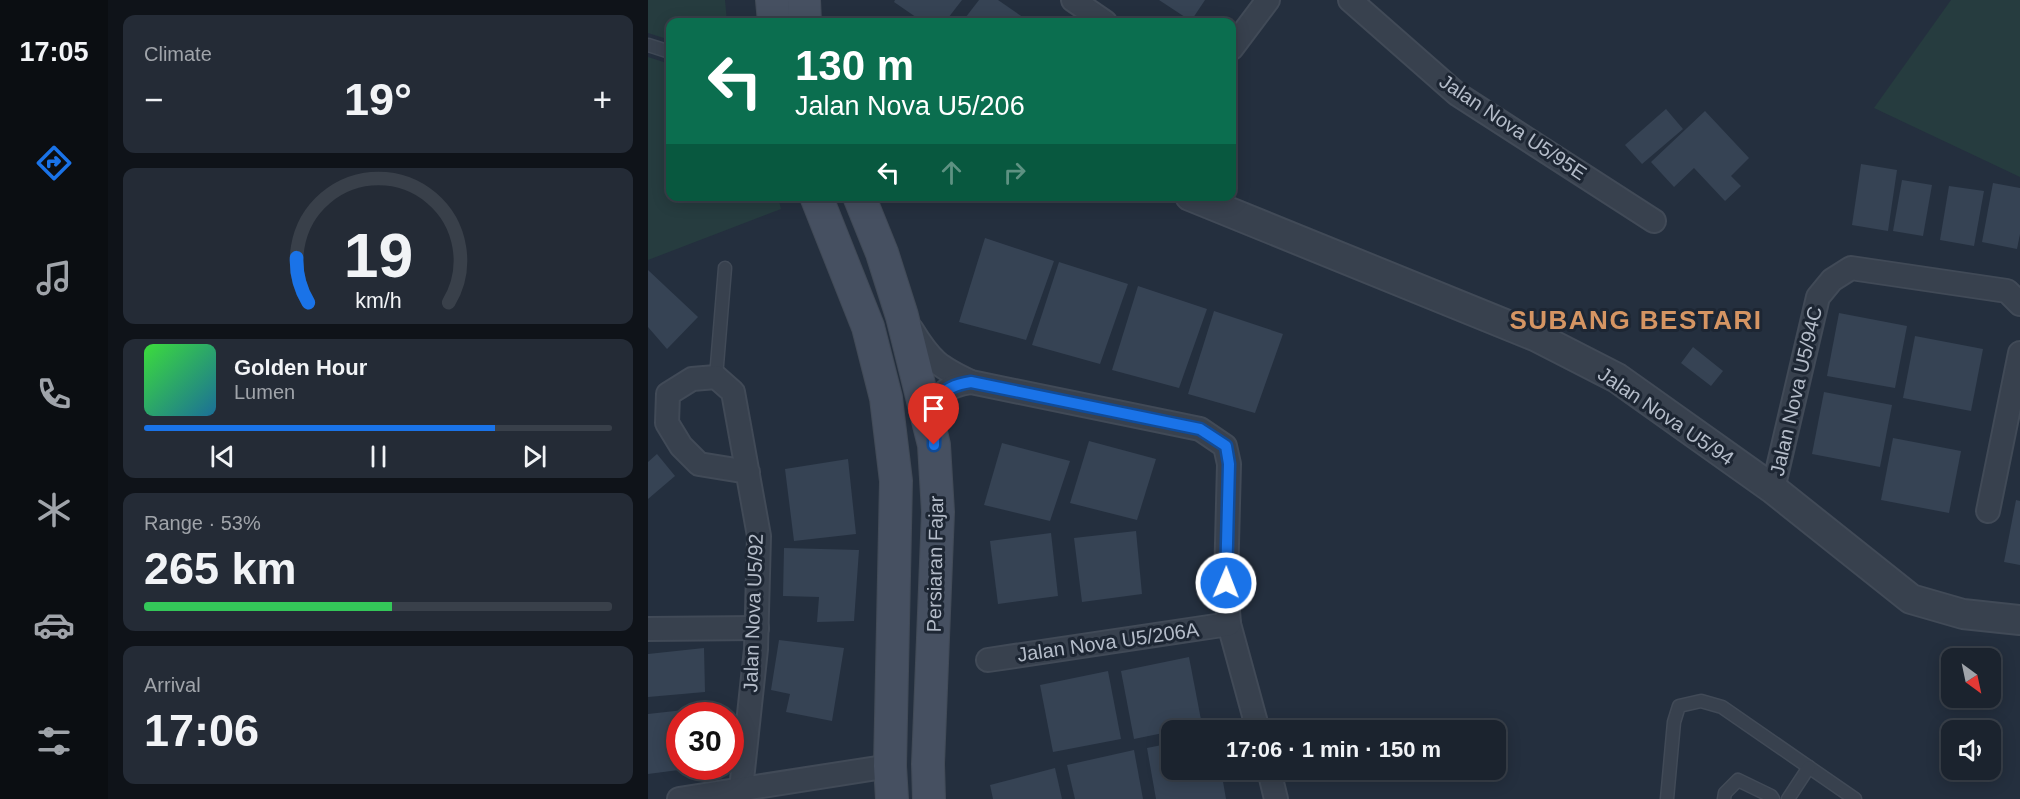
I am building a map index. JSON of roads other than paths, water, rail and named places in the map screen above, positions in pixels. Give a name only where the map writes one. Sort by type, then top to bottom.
[{"type":"main road","points":[[772,0],[774,18]]},
{"type":"main road","points":[[804,0],[806,18]]},
{"type":"main road","points":[[818,201],[868,327],[886,398],[896,481],[890,766],[892,799]]},
{"type":"main road","name":"Persiaran Fajar","points":[[861,201],[882,253],[902,316],[934,445],[938,512],[928,764],[929,799]]},
{"type":"street","points":[[1073,0],[1099,18]]},
{"type":"street","points":[[1236,43],[1268,0]]},
{"type":"street","name":"Jalan Nova U5/95E","points":[[1350,0],[1457,94],[1654,221]]},
{"type":"street","name":"Jalan Nova U5/94","points":[[1202,201],[1537,337],[1617,378],[1773,489],[1911,599],[1962,614],[2020,620]]},
{"type":"street","name":"Jalan Nova U5/94C","points":[[1773,489],[1818,297],[1832,280],[1851,268],[2007,291],[2020,304]]},
{"type":"street","points":[[902,316],[928,356],[944,369],[971,382],[1200,429],[1226,446],[1229,464],[1226,583],[1229,624],[1255,720]]},
{"type":"street","points":[[1988,511],[2020,353]]},
{"type":"street","points":[[716,377],[692,379],[668,394],[668,423],[681,446],[699,464],[748,472]]},
{"type":"street","name":"Jalan Nova U5/92","points":[[716,377],[734,392],[759,536],[757,628],[741,789]]},
{"type":"street","points":[[934,445],[935,408],[942,392],[954,385],[971,382]]},
{"type":"street","name":"Jalan Nova U5/206A","points":[[988,660],[1229,624]]},
{"type":"street","points":[[648,629],[757,628]]},
{"type":"street","points":[[679,799],[890,766]]},
{"type":"street","points":[[1272,780],[1276,797]]},
{"type":"lane","points":[[648,45],[666,51]]},
{"type":"lane","points":[[716,377],[725,268]]},
{"type":"lane","points":[[1667,799],[1674,722],[1679,706],[1701,700],[1722,707],[1855,799]]},
{"type":"lane","points":[[1788,799],[1809,767]]},
{"type":"lane","points":[[1724,799],[1725,793],[1738,780],[1773,799]]},
{"type":"district","name":"SUBANG BESTARI","points":[[1636,320]]}]
